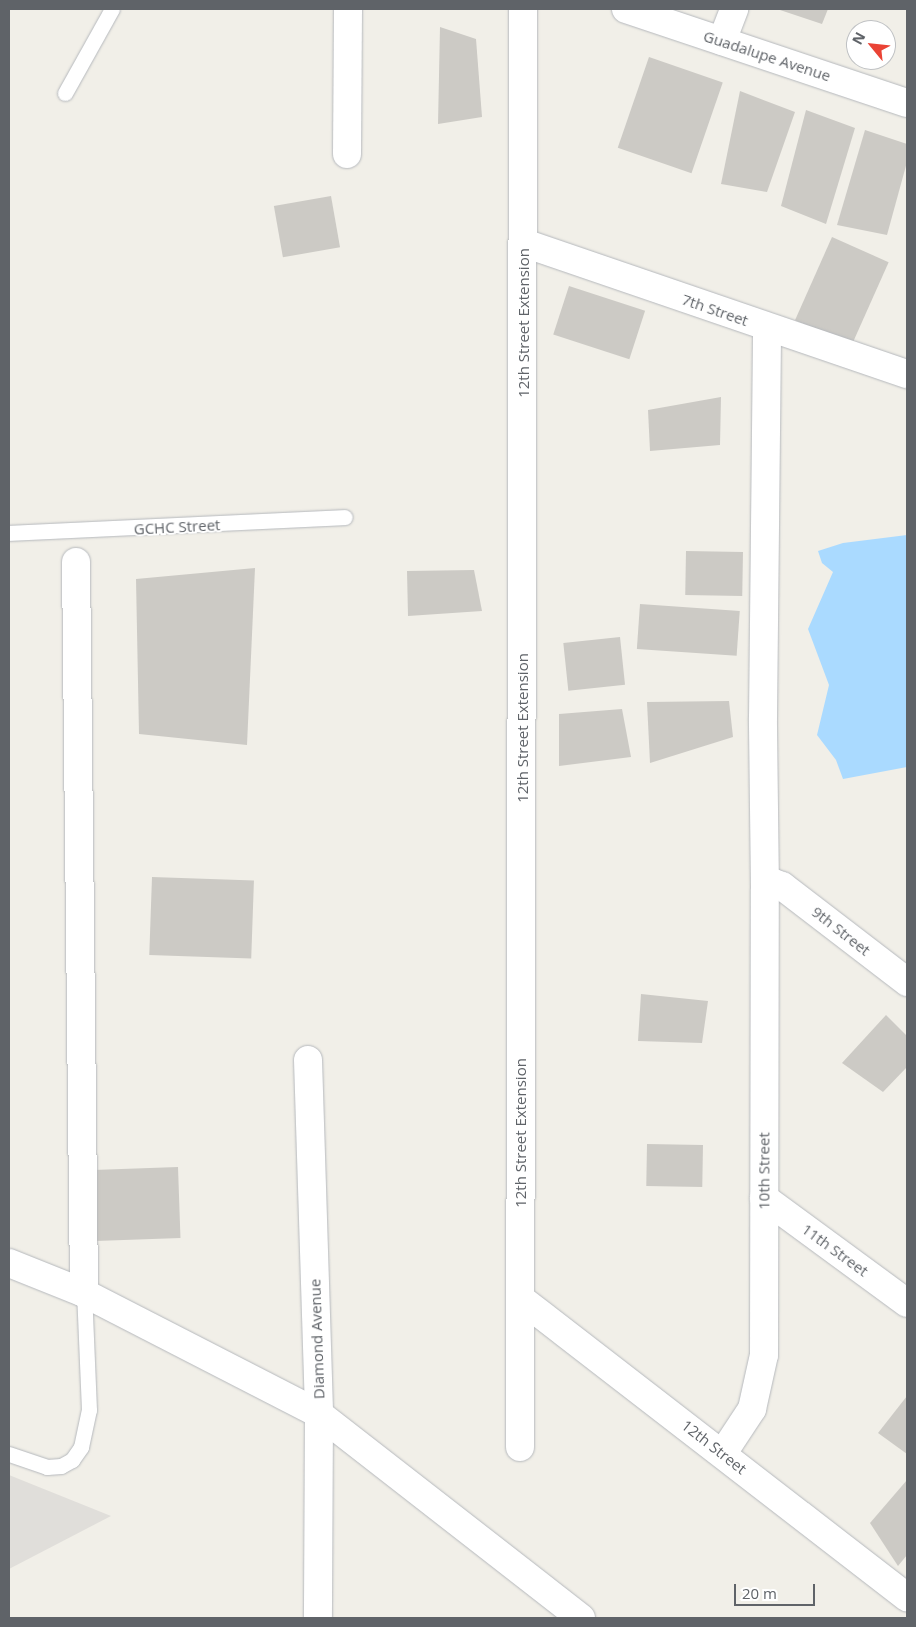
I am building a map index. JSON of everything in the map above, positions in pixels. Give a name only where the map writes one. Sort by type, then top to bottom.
[{"type":"street","points":[[347,154],[348,9]]},
{"type":"street","name":"12th Street Extension","points":[[520,1447],[523,9]]},
{"type":"street","name":"Guadalupe Avenue","points":[[626,9],[907,103]]},
{"type":"street","points":[[722,41],[734,9]]},
{"type":"street","name":"7th Street","points":[[524,243],[767,328],[907,374]]},
{"type":"street","name":"10th Street","points":[[723,1453],[752,1409],[761,1379],[770,887],[763,718],[767,328]]},
{"type":"street","points":[[76,562],[84,1293]]},
{"type":"street","name":"9th Street","points":[[770,887],[790,891],[907,982]]},
{"type":"street","name":"Diamond Avenue","points":[[308,1060],[319,1414],[318,1618]]},
{"type":"street","name":"11th Street","points":[[764,1198],[907,1303]]},
{"type":"street","points":[[9,1263],[84,1293],[319,1414],[581,1618]]},
{"type":"street","name":"12th Street","points":[[520,1298],[907,1596]]},
{"type":"lane","points":[[65,93],[112,9]]},
{"type":"lane","name":"GCHC Street","points":[[9,533],[77,532],[345,517]]},
{"type":"lane","points":[[76,562],[77,532]]},
{"type":"lane","points":[[9,1454],[47,1467],[61,1466],[72,1460],[81,1447],[89,1410],[84,1293]]},
{"type":"shaded area","points":[[9,1475],[111,1516],[9,1569]]},
{"type":"water","points":[[907,535],[907,767],[843,779],[836,760],[817,735],[829,685],[808,629],[833,572],[822,563],[818,551],[843,543]]},
{"type":"building","points":[[777,9],[828,9],[822,24]]},
{"type":"building","points":[[440,27],[476,39],[482,117],[438,124]]},
{"type":"building","points":[[649,57],[723,82],[691,173],[618,148]]},
{"type":"building","points":[[740,91],[795,112],[767,192],[721,184]]},
{"type":"building","points":[[806,110],[855,128],[826,224],[781,206]]},
{"type":"building","points":[[865,130],[907,144],[907,162],[887,235],[837,225]]},
{"type":"building","points":[[331,196],[340,247],[283,257],[274,206]]},
{"type":"building","points":[[832,237],[889,262],[852,345],[795,320]]},
{"type":"building","points":[[569,286],[645,311],[629,359],[553,335]]},
{"type":"building","points":[[721,397],[720,445],[650,451],[648,410]]},
{"type":"building","points":[[686,551],[743,552],[742,596],[685,595]]},
{"type":"building","points":[[255,568],[247,745],[139,734],[136,579]]},
{"type":"building","points":[[474,570],[482,611],[408,616],[407,571]]},
{"type":"building","points":[[640,604],[740,611],[737,656],[637,649]]},
{"type":"building","points":[[620,637],[625,685],[568,691],[563,643]]},
{"type":"building","points":[[729,701],[733,737],[650,763],[647,702]]},
{"type":"building","points":[[622,709],[631,757],[559,766],[559,714]]},
{"type":"building","points":[[152,877],[254,881],[251,959],[149,955]]},
{"type":"building","points":[[641,994],[708,1001],[702,1043],[638,1041]]},
{"type":"building","points":[[886,1015],[907,1036],[907,1067],[883,1092],[842,1063]]},
{"type":"building","points":[[647,1144],[703,1145],[702,1187],[646,1186]]},
{"type":"building","points":[[178,1167],[180,1238],[96,1241],[93,1170]]},
{"type":"building","points":[[907,1396],[907,1454],[878,1433]]},
{"type":"building","points":[[907,1480],[907,1555],[898,1566],[870,1523]]}]
